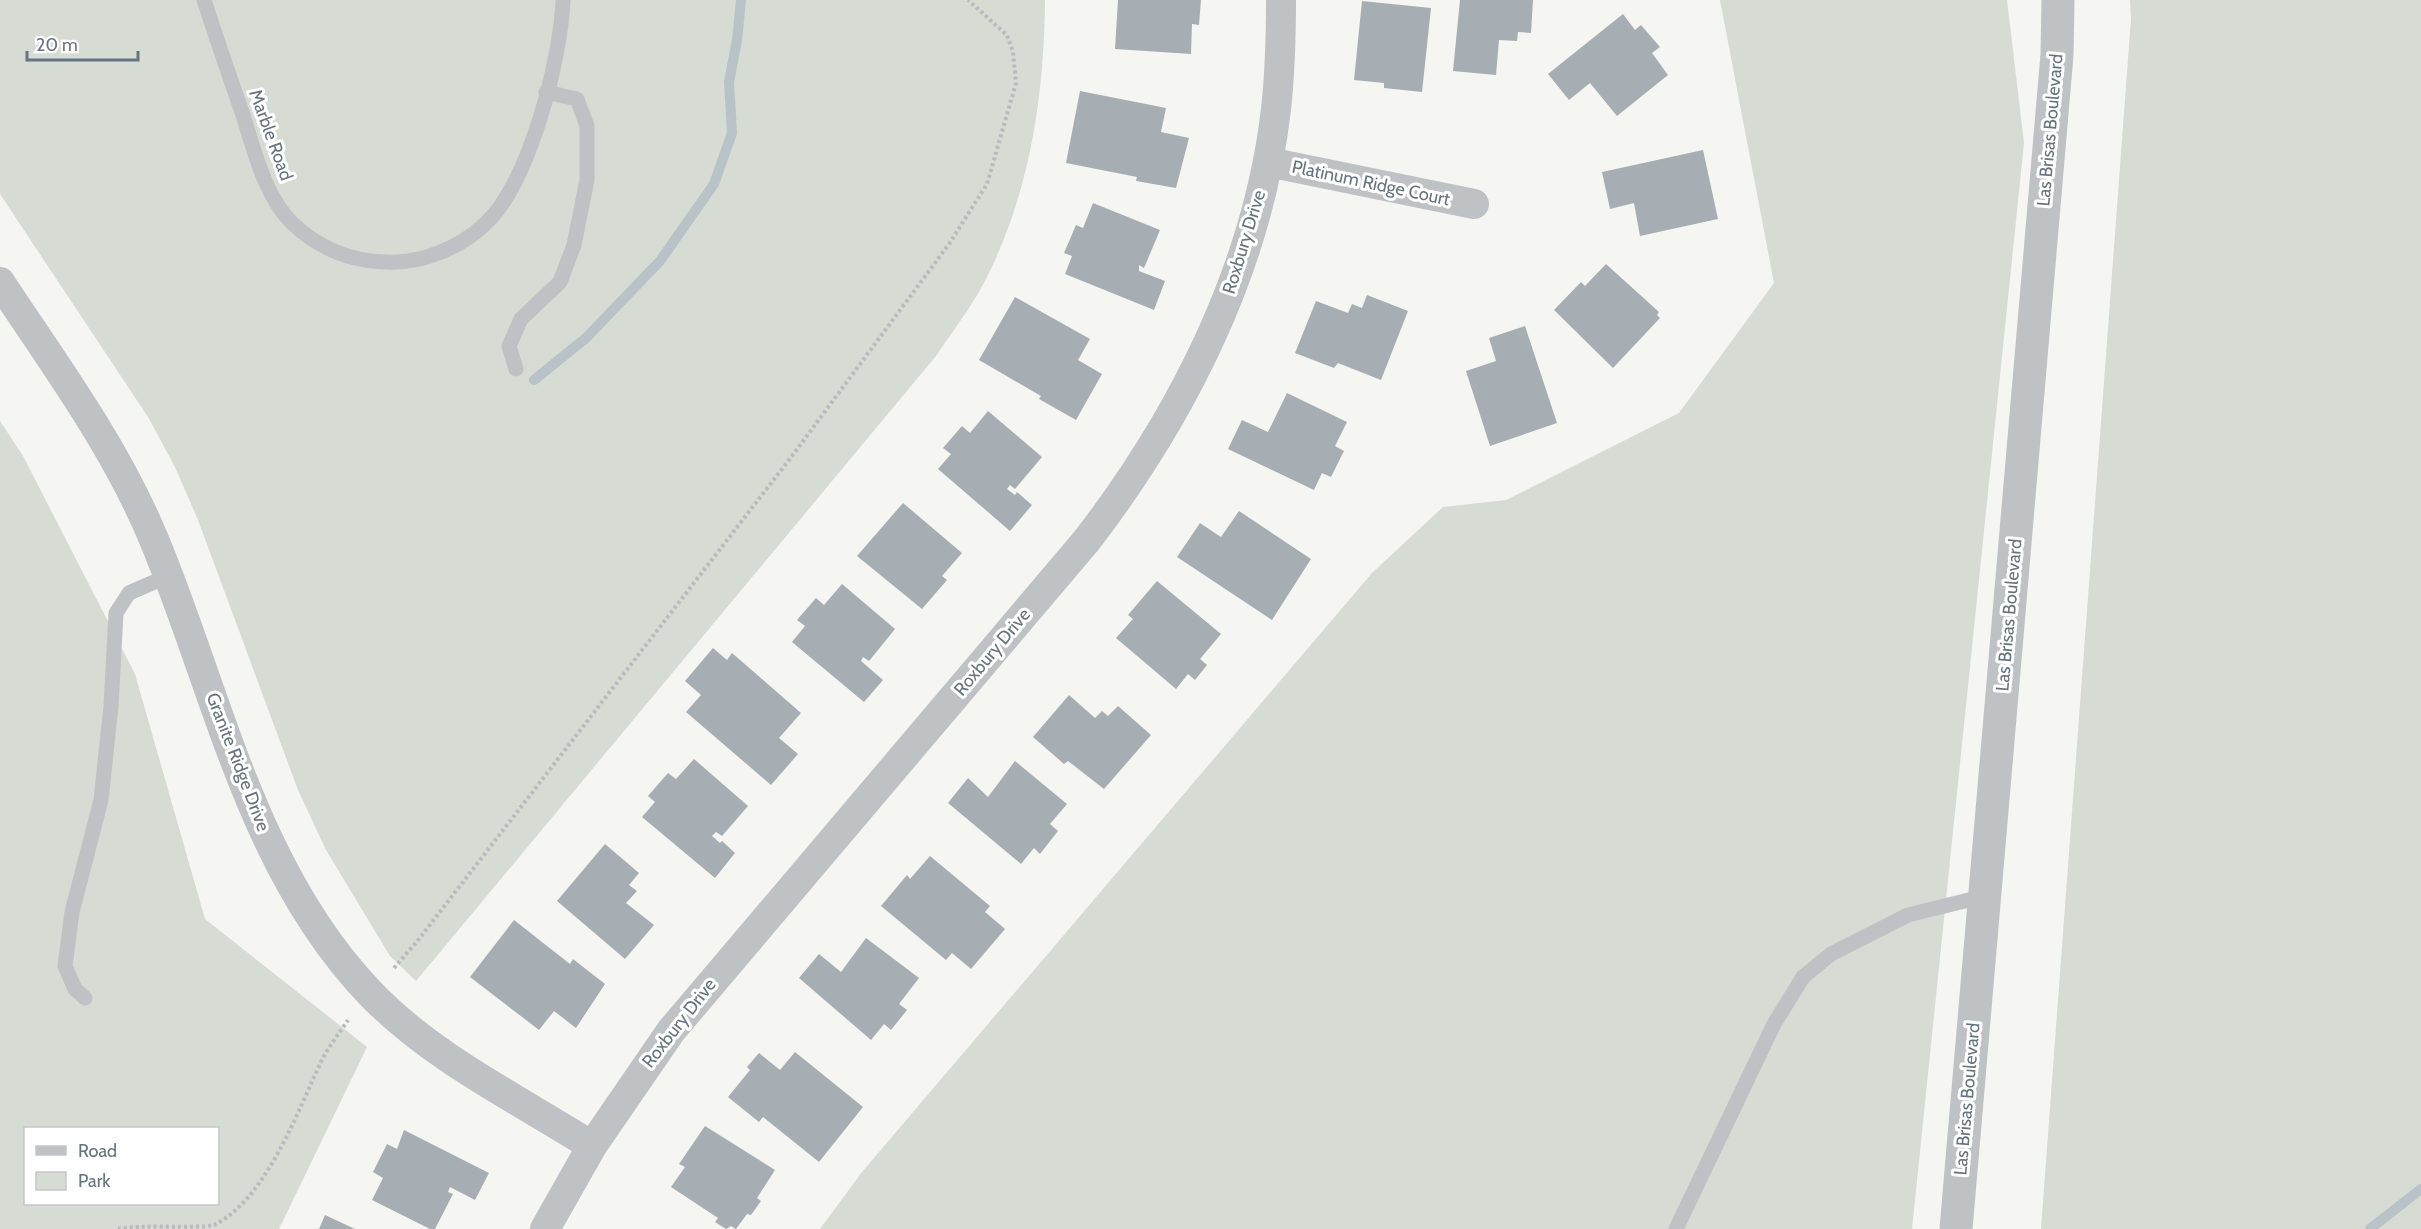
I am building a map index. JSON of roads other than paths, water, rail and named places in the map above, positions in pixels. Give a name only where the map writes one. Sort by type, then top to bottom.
[{"type":"street","name":"Roxbury Drive","points":[[545,1229],[592,1146],[671,1030],[1087,540],[1159,438],[1214,332],[1251,224],[1268,162],[1276,109],[1281,0]]},
{"type":"street","name":"Las Brisas Boulevard","points":[[1956,1229],[2057,55],[2058,0]]},
{"type":"street","name":"Platinum Ridge Court","points":[[1268,162],[1474,204]]},
{"type":"street","name":"Granite Ridge Drive","points":[[0,282],[106,442],[127,480],[168,576],[261,825],[297,896],[332,949],[371,994],[414,1031],[463,1066],[592,1146]]},
{"type":"lane","name":"Marble Road","points":[[204,0],[269,190],[291,222],[325,247],[362,261],[397,263],[428,257],[459,243],[486,224],[508,195],[525,160],[555,61],[563,0]]},
{"type":"lane","points":[[516,369],[509,346],[521,319],[560,282],[574,245],[587,180],[587,126],[577,99],[546,92]]},
{"type":"lane","points":[[85,998],[75,989],[65,966],[72,912],[101,800],[111,706],[116,613],[129,593],[168,576]]},
{"type":"lane","points":[[1676,1229],[1774,1023],[1803,977],[1831,954],[1908,915],[1985,896]]},
{"type":"waterway","points":[[534,380],[586,338],[660,261],[714,184],[732,133],[729,82],[737,40],[741,0]]},
{"type":"waterway","points":[[2370,1229],[2421,1189]]}]
